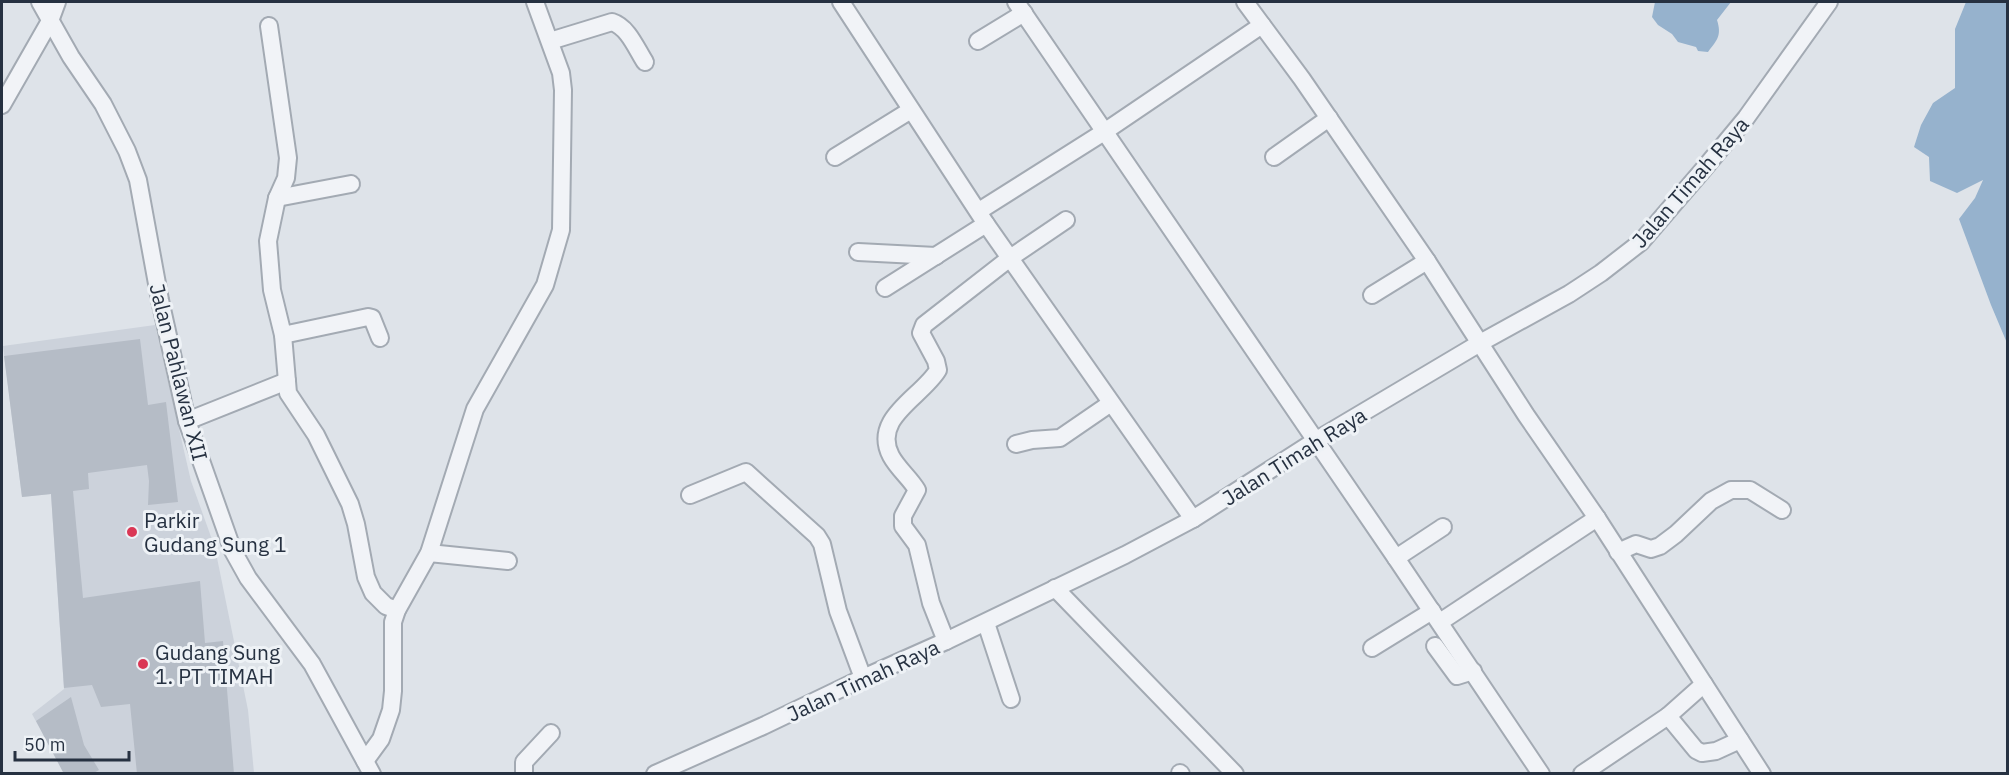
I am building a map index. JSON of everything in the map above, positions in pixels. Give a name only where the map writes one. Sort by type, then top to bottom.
[{"type":"street","name":"Jalan Pahlawan XII","points":[[40,2],[71,57],[103,104],[127,151],[138,180],[160,300],[187,421],[233,551],[248,578],[312,664],[369,767]]},
{"type":"street","points":[[2,105],[50,21],[57,2]]},
{"type":"street","points":[[369,767],[391,710],[393,622],[397,610],[429,553],[475,409],[545,285],[561,230],[563,90],[561,73],[535,2]]},
{"type":"street","points":[[841,2],[982,217],[1193,519]]},
{"type":"street","points":[[1245,2],[1329,118],[1427,261],[1597,518],[1762,774]]},
{"type":"street","name":"Jalan Timah Raya","points":[[655,774],[946,642],[1125,555],[1193,519],[1315,441],[1480,343],[1569,294],[1619,261],[1641,242],[1746,118],[1829,2]]},
{"type":"street","points":[[978,41],[1020,7],[1436,616],[1541,774]]},
{"type":"street","points":[[550,41],[612,22],[620,25],[625,31],[645,62]]},
{"type":"street","points":[[885,288],[936,255],[982,217],[1262,25]]},
{"type":"street","points":[[268,26],[288,158],[286,178],[277,198],[268,241],[272,290],[283,335],[288,393],[316,435],[350,504],[356,524],[360,555],[373,593],[381,603],[397,610]]},
{"type":"street","points":[[835,157],[911,110]]},
{"type":"street","points":[[1274,157],[1329,118]]},
{"type":"street","points":[[277,198],[351,184]]},
{"type":"street","points":[[946,642],[931,603],[917,545],[903,526],[903,516],[917,490],[892,456],[888,444],[888,428],[902,408],[938,370],[936,361],[921,335],[922,327],[1010,258],[1066,220]]},
{"type":"street","points":[[858,252],[936,255]]},
{"type":"street","points":[[1372,295],[1427,261]]},
{"type":"street","points":[[283,335],[368,317],[373,320],[380,338]]},
{"type":"street","points":[[187,421],[286,381]]},
{"type":"street","points":[[1016,444],[1032,440],[1060,438],[1111,403]]},
{"type":"street","points":[[690,495],[746,472],[817,536],[822,544],[838,611],[863,678]]},
{"type":"street","points":[[1618,552],[1636,544],[1651,549],[1656,548],[1676,534],[1711,501],[1731,490],[1750,490],[1782,510]]},
{"type":"street","points":[[1372,648],[1436,616],[1597,518]]},
{"type":"street","points":[[1396,558],[1443,527]]},
{"type":"street","points":[[429,553],[508,561]]},
{"type":"street","points":[[1055,588],[1235,774]]},
{"type":"street","points":[[986,623],[1011,699]]},
{"type":"street","points":[[1435,645],[1457,676],[1473,671]]},
{"type":"street","points":[[1582,774],[1668,716],[1704,684]]},
{"type":"street","points":[[1668,716],[1696,750],[1702,753],[1716,751],[1740,740]]},
{"type":"street","points":[[524,774],[526,760],[551,733]]},
{"type":"shaded area","points":[[155,325],[191,481],[215,548],[248,710],[254,773],[64,773],[32,714],[64,689],[51,494],[22,497],[3,346]]},
{"type":"water","points":[[1655,2],[1731,2],[1717,20],[1718,37],[1708,52],[1698,51],[1696,47],[1678,42],[1672,34],[1658,25],[1652,17]]},
{"type":"water","points":[[1966,2],[2007,2],[2007,343],[1959,219],[1975,198],[1983,180],[1957,193],[1930,181],[1929,157],[1914,147],[1921,125],[1933,103],[1955,88],[1955,29]]},
{"type":"building","points":[[140,339],[148,405],[166,402],[178,502],[148,505],[147,465],[88,473],[89,489],[73,491],[83,598],[200,581],[205,643],[223,641],[234,774],[137,774],[130,704],[101,707],[92,685],[64,688],[51,494],[22,497],[4,356]]},
{"type":"building","points":[[71,697],[84,745],[99,770],[92,774],[64,774],[36,721]]},
{"type":"place","name":"Parkir Gudang Sung 1","points":[[132,532]]},
{"type":"place","name":"Gudang Sung 1. PT TIMAH","points":[[143,664]]}]
